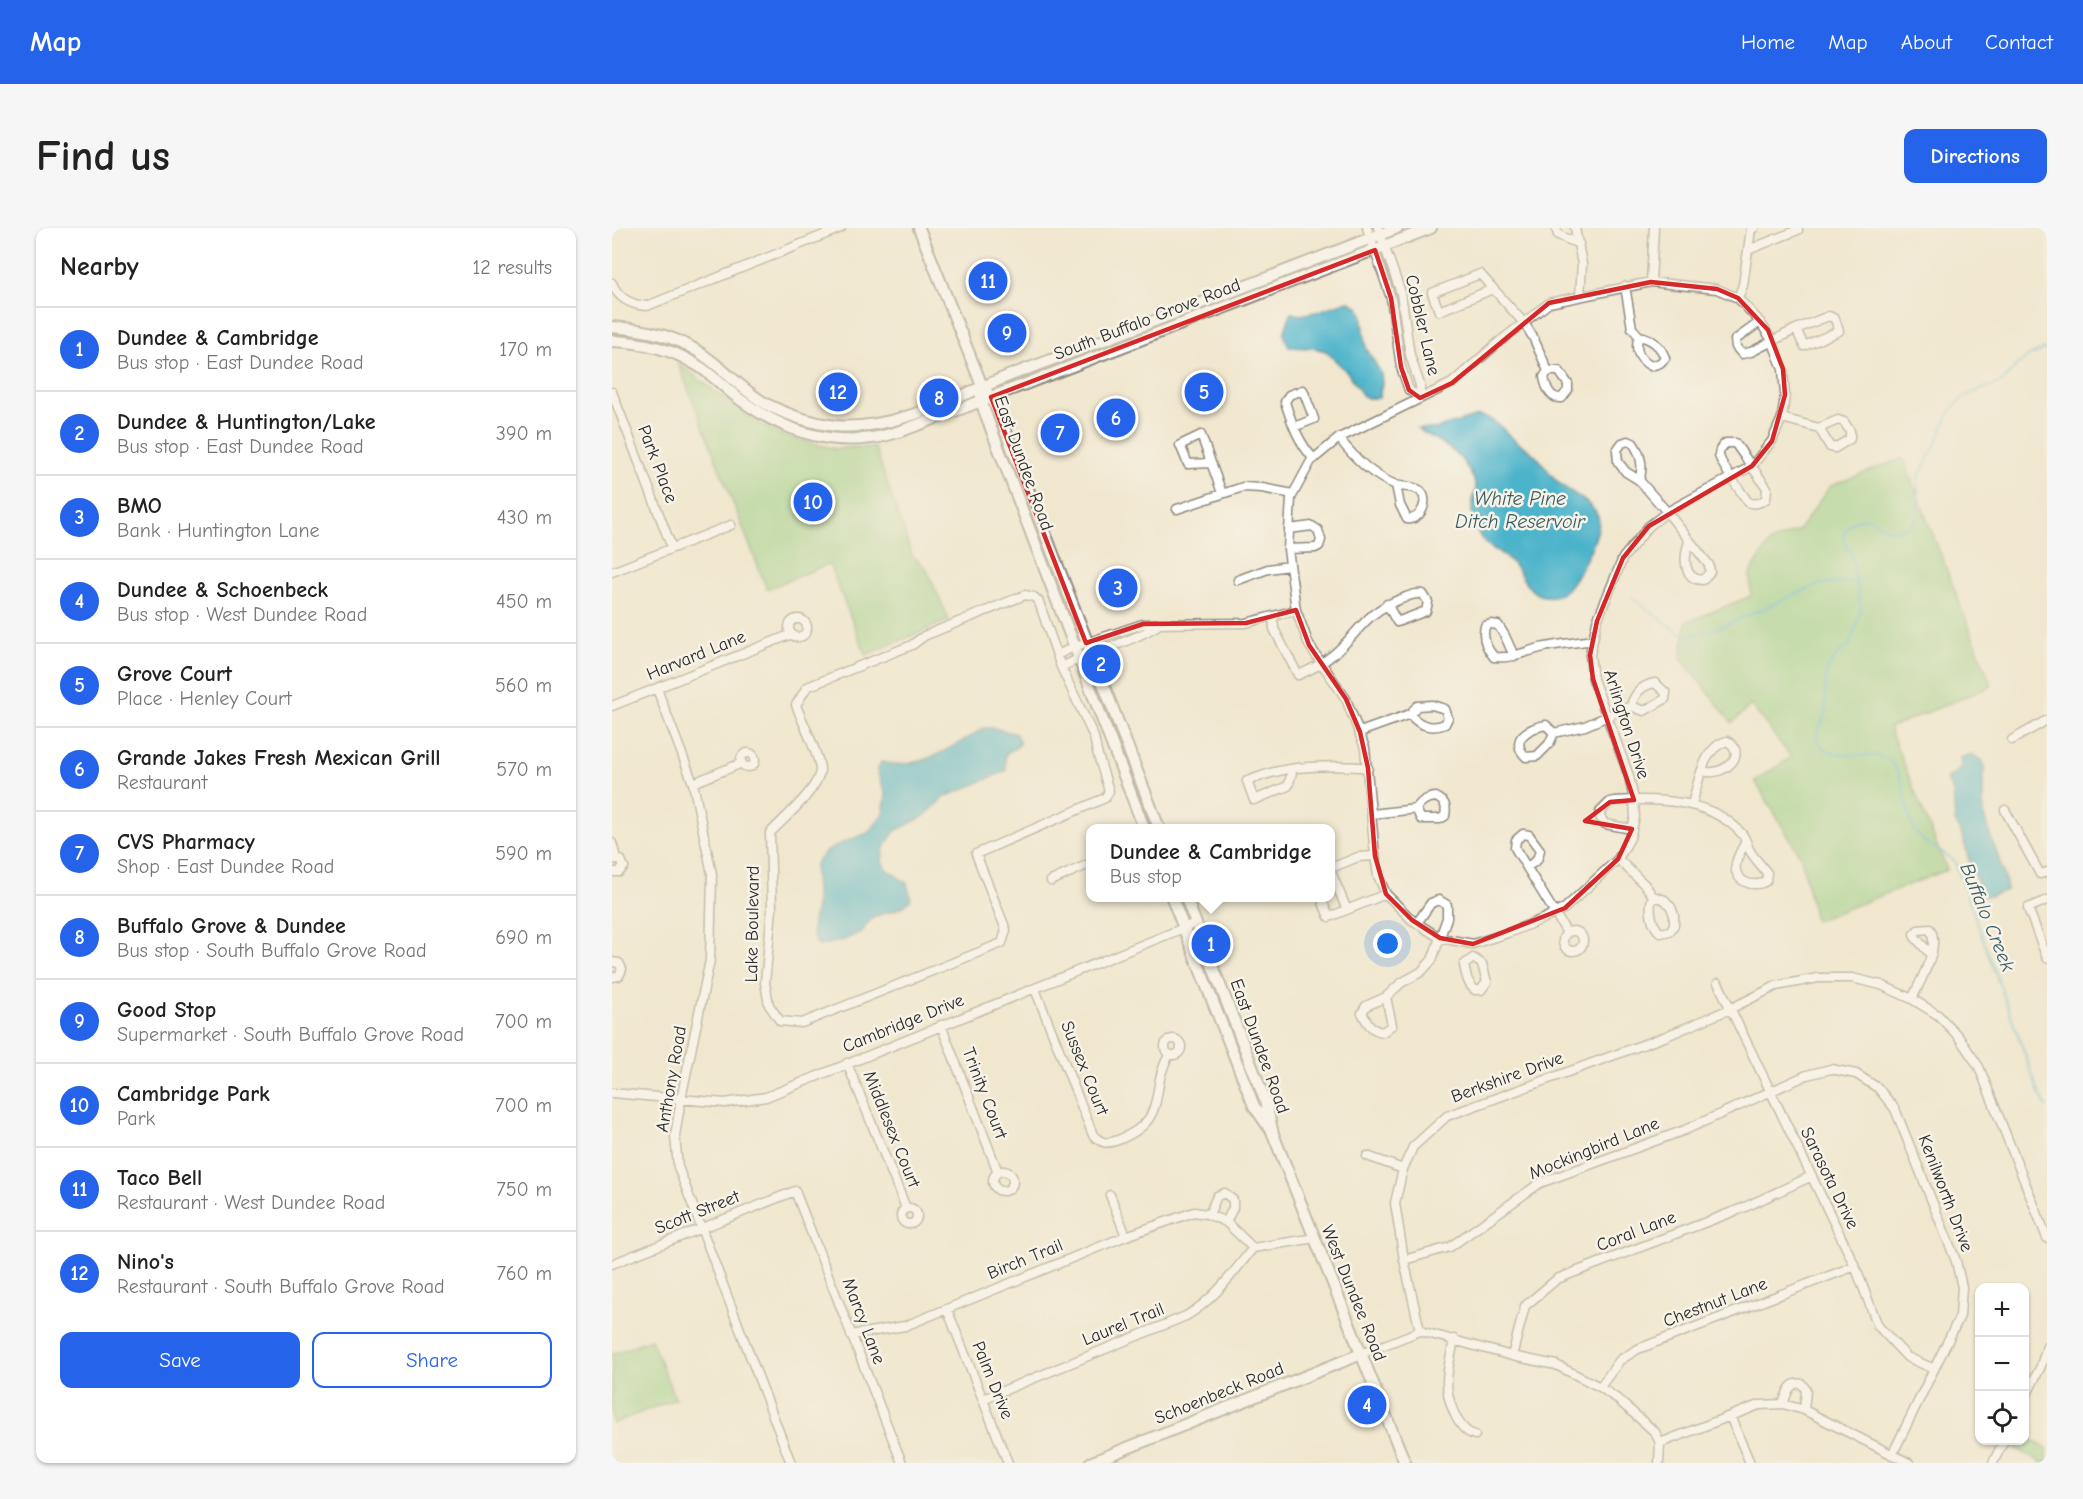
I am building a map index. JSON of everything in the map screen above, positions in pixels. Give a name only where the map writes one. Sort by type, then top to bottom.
[{"type":"main road","points":[[919,228],[982,386]]},
{"type":"main road","name":"South Buffalo Grove Road","points":[[612,341],[657,347],[680,356],[704,370],[753,409],[784,426],[810,435],[843,440],[869,438],[893,434],[986,399],[1376,239],[1397,228]]},
{"type":"main road","name":"South Buffalo Grove Road","points":[[612,327],[651,332],[678,340],[694,348],[766,403],[816,423],[838,426],[894,421],[1376,239],[1431,228]]},
{"type":"main road","name":"East Dundee Road","points":[[982,386],[1074,647],[1142,824]]},
{"type":"main road","name":"East Dundee Road","points":[[986,399],[1157,824]]},
{"type":"main road","name":"East Dundee Road","points":[[1174,902],[1254,1106],[1273,1134]]},
{"type":"main road","name":"East Dundee Road","points":[[1188,902],[1265,1100],[1273,1134]]},
{"type":"main road","name":"West Dundee Road","points":[[1273,1134],[1404,1463]]},
{"type":"main road","name":"Schoenbeck Road","points":[[1090,1463],[1360,1354]]},
{"type":"street","points":[[612,283],[614,289],[627,301],[635,306],[647,306],[841,228]]},
{"type":"street","points":[[1556,228],[1558,235],[1579,244]]},
{"type":"street","points":[[1575,228],[1582,264],[1580,296]]},
{"type":"street","points":[[1650,282],[1654,228]]},
{"type":"street","points":[[1738,297],[1743,285],[1751,229],[1754,228]]},
{"type":"street","points":[[1748,250],[1798,230],[1797,228]]},
{"type":"street","name":"Cobbler Lane","points":[[1376,239],[1401,293],[1410,356],[1420,385],[1420,398]]},
{"type":"street","points":[[1493,290],[1439,311],[1432,293],[1480,274],[1524,323],[1548,371]]},
{"type":"street","name":"Arlington Drive","points":[[1650,282],[1717,289],[1738,297],[1772,340],[1783,369],[1785,394],[1782,418],[1772,441],[1752,466],[1667,512],[1649,526],[1623,558],[1597,621],[1590,655],[1593,679],[1629,776],[1634,800],[1635,817],[1630,838],[1618,859],[1566,908],[1555,913],[1508,933],[1473,944],[1440,938],[1417,923],[1386,894],[1378,876],[1368,768],[1360,732],[1346,699],[1309,645],[1296,610],[1288,549],[1291,498],[1314,459],[1339,438],[1452,383],[1549,303],[1650,282]]},
{"type":"street","points":[[1625,286],[1632,328],[1639,336]]},
{"type":"street","points":[[1760,322],[1735,340],[1738,350],[1744,354],[1796,329],[1828,316],[1835,319],[1839,331],[1804,346],[1796,329]]},
{"type":"street","name":"Park Place","points":[[612,392],[672,548]]},
{"type":"street","points":[[1782,418],[1819,428]]},
{"type":"street","points":[[1294,427],[1302,446],[1314,459]]},
{"type":"street","points":[[1339,438],[1350,454],[1384,480],[1396,485]]},
{"type":"street","points":[[1726,443],[1735,443],[1752,466],[1767,488],[1766,499],[1753,504],[1748,502],[1720,456],[1722,446],[1726,443]]},
{"type":"street","points":[[1211,463],[1222,493]]},
{"type":"street","points":[[1639,480],[1689,542]]},
{"type":"street","points":[[1177,510],[1243,487],[1293,494]]},
{"type":"street","points":[[612,572],[731,525]]},
{"type":"street","points":[[1288,549],[1315,548],[1319,546],[1321,540],[1318,530],[1312,526],[1289,529]]},
{"type":"street","points":[[1238,580],[1268,568],[1289,566]]},
{"type":"street","points":[[1273,617],[1274,629],[1298,675],[1335,653],[1368,617],[1387,604],[1416,593],[1423,594],[1428,602],[1426,611],[1397,622],[1387,604]]},
{"type":"street","name":"Lake Boulevard","points":[[1025,595],[1034,597],[1039,603],[1061,668],[1094,737],[1109,791],[1105,798],[976,854],[1006,930],[1002,943],[802,1023],[780,1021],[769,1005],[765,983],[772,909],[770,833],[812,787],[820,769],[796,705],[803,692],[807,687],[912,645],[924,636],[1025,595]]},
{"type":"street","points":[[1057,655],[1143,624],[1246,623],[1296,610]]},
{"type":"street","points":[[1061,668],[1079,658],[1146,633],[1160,624]]},
{"type":"street","points":[[1514,657],[1498,625],[1485,626],[1483,635],[1489,651],[1494,657],[1506,659],[1514,657],[1539,648],[1593,640]]},
{"type":"street","name":"Harvard Lane","points":[[612,706],[792,634]]},
{"type":"street","name":"Anthony Road","points":[[657,689],[693,783],[711,874],[710,960],[675,1136],[678,1167],[791,1463]]},
{"type":"street","points":[[1554,734],[1546,725],[1537,726],[1521,736],[1518,743],[1520,750],[1526,757],[1537,756],[1549,744],[1554,734],[1585,726],[1631,706]]},
{"type":"street","points":[[1360,732],[1410,714]]},
{"type":"street","points":[[2012,740],[2047,720]]},
{"type":"street","points":[[693,783],[741,763]]},
{"type":"street","points":[[1293,770],[1288,786],[1254,800],[1247,782],[1279,770],[1339,766],[1368,768]]},
{"type":"street","points":[[1692,804],[1703,771]]},
{"type":"street","points":[[1632,829],[1605,824],[1600,817],[1600,812],[1610,802],[1634,800],[1692,804],[1723,819],[1743,835],[1746,841],[1750,851],[1767,873],[1766,881],[1760,885],[1747,884],[1739,878],[1735,865],[1746,841]]},
{"type":"street","points":[[1372,814],[1416,809]]},
{"type":"street","points":[[2005,810],[2040,874],[2047,872]]},
{"type":"street","points":[[612,843],[614,858],[622,862],[624,867],[619,873],[612,872]]},
{"type":"street","points":[[1335,868],[1358,857],[1375,856]]},
{"type":"street","points":[[1618,859],[1653,896]]},
{"type":"street","points":[[1051,881],[1086,865]]},
{"type":"street","points":[[1527,867],[1567,933]]},
{"type":"street","points":[[1335,880],[1347,910]]},
{"type":"street","points":[[1323,902],[1329,917],[1386,894]]},
{"type":"street","points":[[1386,998],[1401,983],[1421,972],[1432,960],[1447,918],[1447,905],[1439,900],[1431,903],[1417,923]]},
{"type":"street","points":[[2047,900],[2028,908],[2047,958]]},
{"type":"street","name":"Cambridge Drive","points":[[612,1093],[725,1103],[766,1097],[1196,923]]},
{"type":"street","points":[[1473,944],[1473,958]]},
{"type":"street","points":[[1912,999],[1931,955]]},
{"type":"street","points":[[612,962],[619,963],[622,969],[619,976],[613,977],[612,987]]},
{"type":"street","name":"Berkshire Drive","points":[[1420,1331],[1404,1260],[1395,1203],[1403,1169],[1413,1147],[1447,1116],[1653,1041],[1730,1009],[1776,986],[1818,978],[1852,978],[1881,985],[1912,999],[1938,1015],[1958,1036],[1979,1067],[2047,1238]]},
{"type":"street","name":"Sarasota Drive","points":[[1718,983],[1855,1266],[1878,1326],[1907,1357],[1934,1369]]},
{"type":"street","name":"Sussex Court","points":[[1035,988],[1094,1135],[1100,1142],[1107,1144],[1117,1140],[1135,1132],[1147,1122],[1157,1100],[1165,1061],[1169,1055]]},
{"type":"street","name":"Trinity Court","points":[[941,1025],[998,1172]]},
{"type":"street","name":"Middlesex Court","points":[[847,1063],[906,1208]]},
{"type":"street","name":"Kenilworth Drive","points":[[1770,1092],[1807,1075],[1831,1069],[1856,1074],[1878,1088],[1895,1109],[1956,1261],[1962,1287],[1959,1316],[1892,1455]]},
{"type":"street","name":"Mockingbird Lane","points":[[1404,1260],[1449,1247],[1540,1184],[1685,1130],[1770,1092]]},
{"type":"street","points":[[1367,1156],[1403,1169]]},
{"type":"street","name":"Coral Lane","points":[[1512,1356],[1525,1306],[1557,1279],[1743,1208],[1812,1176]]},
{"type":"street","name":"Scott Street","points":[[613,1264],[795,1191]]},
{"type":"street","name":"Marcy Lane","points":[[795,1191],[902,1463]]},
{"type":"street","points":[[1209,1215],[1217,1196],[1226,1193],[1233,1200],[1233,1208],[1226,1222]]},
{"type":"street","points":[[1110,1195],[1126,1236]]},
{"type":"street","name":"Birch Trail","points":[[852,1335],[905,1326],[1126,1236],[1194,1212],[1226,1222],[1252,1248]]},
{"type":"street","points":[[1252,1248],[1315,1238]]},
{"type":"street","name":"Laurel Trail","points":[[983,1399],[1186,1316],[1203,1306],[1215,1295],[1252,1248]]},
{"type":"street","name":"Chestnut Lane","points":[[1600,1387],[1620,1360],[1638,1349],[1855,1266]]},
{"type":"street","name":"Palm Drive","points":[[947,1309],[1008,1463]]},
{"type":"street","points":[[1360,1354],[1420,1331],[1512,1356],[1556,1365],[1600,1387],[1655,1432],[1660,1443],[1659,1463]]},
{"type":"street","points":[[1454,1339],[1447,1383],[1455,1415],[1461,1426],[1469,1434],[1475,1435]]},
{"type":"street","points":[[2029,1393],[2044,1367],[2047,1346]]},
{"type":"street","points":[[1783,1404],[1788,1390],[1794,1384],[1799,1383],[1806,1390],[1804,1410]]},
{"type":"street","points":[[1660,1443],[1759,1405],[1783,1404],[1804,1410],[1909,1463]]},
{"type":"street","points":[[1730,1416],[1750,1463]]},
{"type":"street","points":[[1992,1463],[2001,1445]]},
{"type":"highlighted area","points":[[1375,250],[1391,298],[1401,367],[1409,390],[1420,398],[1452,383],[1549,303],[1625,286],[1651,282],[1717,289],[1738,298],[1768,330],[1783,369],[1785,395],[1772,441],[1752,466],[1649,526],[1623,558],[1597,621],[1590,655],[1593,679],[1634,800],[1610,802],[1585,821],[1632,829],[1618,859],[1565,908],[1473,944],[1440,938],[1412,920],[1386,894],[1375,856],[1368,768],[1360,732],[1346,699],[1309,645],[1296,610],[1246,623],[1143,624],[1086,643],[991,397]]},
{"type":"green space","points":[[678,363],[748,416],[781,435],[836,449],[875,448],[912,555],[926,568],[949,620],[866,655],[829,564],[767,589]]},
{"type":"green space","points":[[1903,458],[1992,686],[1889,728],[1947,870],[1815,921],[1801,857],[1755,781],[1791,757],[1751,705],[1732,723],[1681,658],[1686,622],[1751,596],[1750,574],[1770,542],[1799,530],[1830,486]]},
{"type":"green space","points":[[651,1339],[675,1399],[612,1424],[612,1354]]},
{"type":"green space","points":[[2029,1439],[2047,1448],[2047,1463],[2009,1445],[2029,1445]]},
{"type":"water","points":[[1348,301],[1359,307],[1362,313],[1366,348],[1381,373],[1379,398],[1363,396],[1348,373],[1326,351],[1289,347],[1284,334],[1291,313],[1300,315],[1316,312]]},
{"type":"water","name":"White Pine Ditch Reservoir","points":[[1478,416],[1493,421],[1534,454],[1557,481],[1587,503],[1598,517],[1596,534],[1587,557],[1574,580],[1560,594],[1542,596],[1536,593],[1510,560],[1481,538],[1473,514],[1472,501],[1476,488],[1470,472],[1455,453],[1418,429],[1435,429]]},
{"type":"water","points":[[984,728],[994,728],[1016,734],[1020,744],[1005,755],[1006,771],[945,797],[923,817],[895,831],[884,847],[882,861],[886,869],[907,883],[911,899],[901,907],[878,915],[866,925],[863,931],[844,940],[819,946],[812,932],[816,906],[815,864],[825,852],[868,833],[883,814],[886,795],[877,771],[881,762],[908,763],[935,756]]},
{"type":"water","points":[[1971,754],[1982,760],[1984,765],[1984,812],[2003,870],[2007,890],[1991,896],[1983,896],[1971,868],[1963,838],[1955,821],[1953,791],[1946,778],[1955,774],[1961,767],[1960,758]]},
{"type":"waterway","name":"Buffalo Creek","points":[[2047,348],[2017,365],[2002,382],[1969,394],[1949,413],[1918,478],[1918,519],[1911,525],[1898,530],[1887,529],[1868,518],[1861,519],[1849,525],[1846,530],[1844,541],[1851,553],[1861,609],[1850,645],[1840,652],[1829,666],[1825,713],[1817,736],[1820,745],[1833,752],[1878,756],[1891,762],[1900,777],[1913,828],[1921,839],[1955,862],[2039,1093],[2047,1107]]},
{"type":"waterway","points":[[1632,598],[1680,633],[1691,636],[1721,627],[1819,584],[1857,582]]},
{"type":"place","name":"Taco Bell","points":[[988,281]]},
{"type":"place","name":"Good Stop","points":[[1007,333]]},
{"type":"place","name":"Nino's","points":[[838,392]]},
{"type":"place","name":"Grove Court","points":[[1204,392]]},
{"type":"place","name":"Buffalo Grove & Dundee","points":[[939,398]]},
{"type":"place","name":"Grande Jakes Fresh Mexican Grill","points":[[1116,418]]},
{"type":"place","name":"CVS Pharmacy","points":[[1060,433]]},
{"type":"place","name":"Cambridge Park","points":[[813,502]]},
{"type":"place","name":"BMO","points":[[1118,588]]},
{"type":"place","name":"Dundee & Huntington/Lake","points":[[1101,664]]},
{"type":"place","name":"Dundee & Cambridge","points":[[1211,944]]},
{"type":"place","name":"Dundee & Schoenbeck","points":[[1367,1405]]}]
